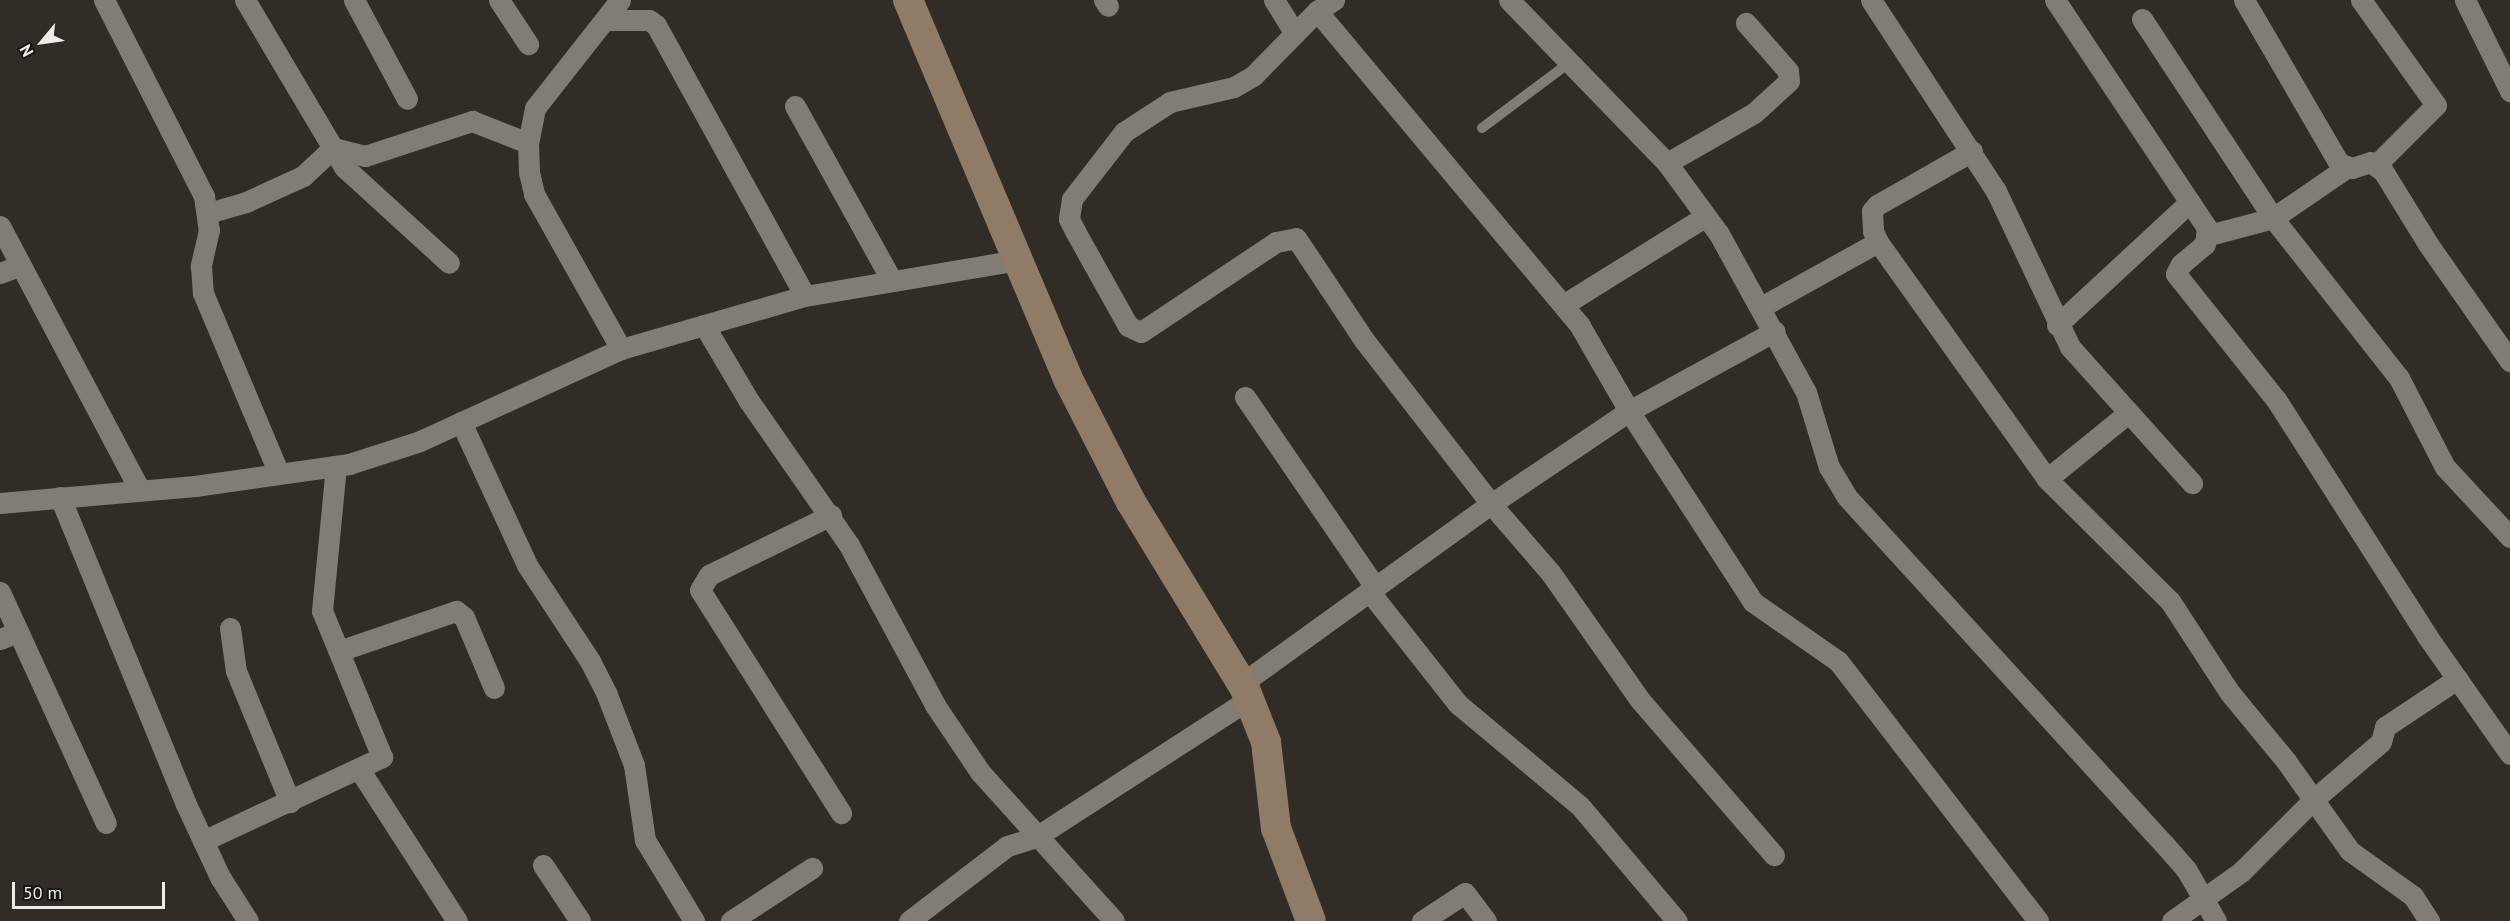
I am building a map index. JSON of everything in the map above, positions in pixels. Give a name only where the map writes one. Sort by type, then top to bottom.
[{"type":"street","points":[[104,0],[194,175],[208,213],[200,273],[203,293],[279,474]]},
{"type":"street","points":[[245,0],[333,148],[360,184],[450,263]]},
{"type":"street","points":[[354,0],[407,99]]},
{"type":"street","points":[[499,0],[528,44]]},
{"type":"street","points":[[620,0],[535,108],[528,143],[528,172],[534,194],[621,349]]},
{"type":"street","points":[[908,0],[1068,379],[1126,492],[1245,692],[1266,742],[1276,828],[1311,921]]},
{"type":"street","points":[[1274,0],[1295,33]]},
{"type":"street","points":[[1871,0],[1966,142],[2016,228],[2057,325],[2082,361],[2192,483]]},
{"type":"street","points":[[2055,0],[2190,202],[2209,235]]},
{"type":"street","points":[[2244,0],[2339,163],[2346,168]]},
{"type":"street","points":[[2209,235],[2273,218],[2346,168],[2377,164],[2436,105],[2361,0]]},
{"type":"street","points":[[2465,0],[2510,91]]},
{"type":"street","points":[[1516,2],[1569,63],[1667,163],[1706,216],[1775,331],[1806,392],[1829,467],[1847,497],[2164,844],[2216,921]]},
{"type":"street","points":[[1774,855],[1640,700],[1550,572],[1491,504],[1364,340],[1296,238],[1276,242],[1149,328],[1135,332],[1128,326],[1070,219],[1072,199],[1110,144],[1124,132],[1170,102],[1234,87],[1253,76],[1295,33],[1326,6],[1563,305],[1605,364],[1629,411],[1753,602],[1838,661],[2038,921]]},
{"type":"street","points":[[2142,19],[2273,218],[2399,378],[2445,467],[2510,537]]},
{"type":"street","points":[[605,20],[649,20],[656,25],[805,296]]},
{"type":"street","points":[[1667,163],[1754,113],[1789,81],[1788,71],[1746,23]]},
{"type":"street","points":[[795,105],[892,281]]},
{"type":"street","points":[[333,148],[365,156],[472,121],[528,143]]},
{"type":"street","points":[[1761,307],[1874,228],[1886,199],[1966,142]]},
{"type":"street","points":[[208,213],[246,202],[303,176],[333,148]]},
{"type":"street","points":[[2377,164],[2510,361]]},
{"type":"street","points":[[2057,325],[2190,202]]},
{"type":"street","points":[[1563,305],[1706,216]]},
{"type":"street","points":[[0,226],[140,490]]},
{"type":"street","points":[[1874,228],[2047,479],[2170,601],[2230,693],[2350,851],[2371,869],[2406,890],[2429,921]]},
{"type":"street","points":[[2209,235],[2205,244],[2181,264],[2176,274],[2277,401],[2457,679],[2510,754]]},
{"type":"street","points":[[0,503],[140,490],[336,466],[420,441],[621,349],[805,296],[1017,260]]},
{"type":"street","points":[[0,273],[21,265]]},
{"type":"street","points":[[704,325],[749,401],[831,515],[935,705],[980,772],[1036,837],[1114,921]]},
{"type":"street","points":[[909,921],[1007,846],[1036,837],[1245,692],[1372,589],[1491,504],[1629,411],[1775,331]]},
{"type":"street","points":[[1245,397],[1372,589],[1458,704],[1580,806],[1677,921]]},
{"type":"street","points":[[2047,479],[2128,413]]},
{"type":"street","points":[[461,422],[527,565],[591,662],[607,695],[634,765],[645,840],[694,921]]},
{"type":"street","points":[[203,841],[359,770],[382,757],[382,749],[322,611],[336,466]]},
{"type":"street","points":[[60,496],[203,841],[220,878],[248,921]]},
{"type":"street","points":[[831,515],[709,575],[700,590],[841,813]]},
{"type":"street","points":[[0,592],[8,636],[106,823]]},
{"type":"street","points":[[339,651],[456,611],[464,617],[494,688]]},
{"type":"street","points":[[230,628],[236,671],[290,802]]},
{"type":"street","points":[[2172,921],[2241,872],[2313,800],[2382,742],[2385,727],[2457,679]]},
{"type":"street","points":[[359,770],[457,921]]},
{"type":"street","points":[[543,865],[580,921]]},
{"type":"street","points":[[731,921],[812,868]]},
{"type":"street","points":[[1422,921],[1465,893],[1486,921]]},
{"type":"lane","points":[[1482,128],[1569,63]]}]
